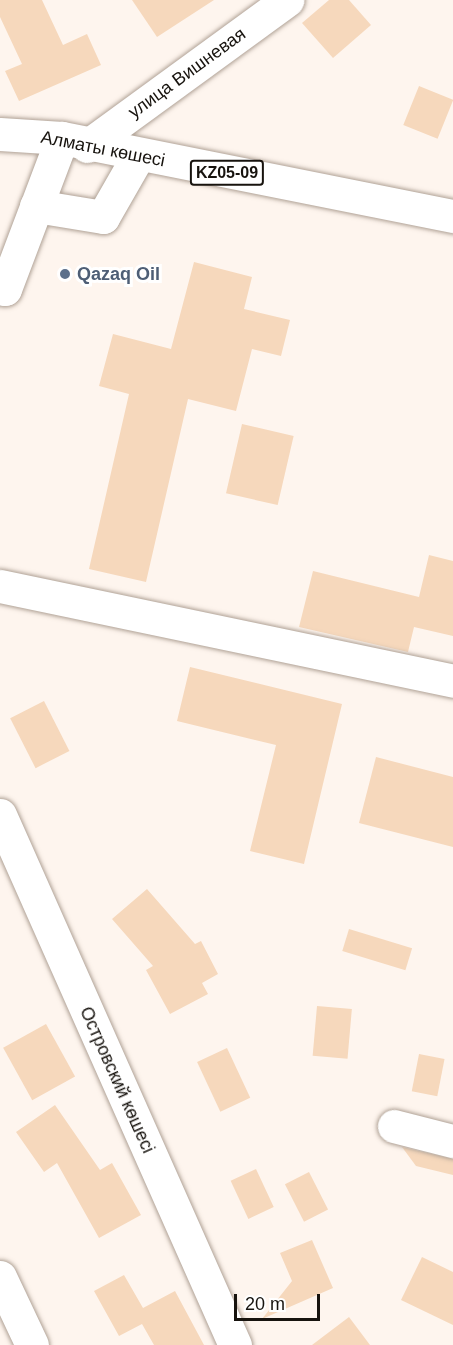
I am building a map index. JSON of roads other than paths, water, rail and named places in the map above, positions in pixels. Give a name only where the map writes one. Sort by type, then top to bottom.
[{"type":"street","name":"улица Вишневая","points":[[75,142],[287,0]]},
{"type":"street","name":"Алматы көшесі","points":[[0,134],[75,142],[453,216]]},
{"type":"street","points":[[0,288],[5,289],[36,206],[75,142]]},
{"type":"street","points":[[36,206],[102,218],[138,156]]},
{"type":"street","points":[[0,586],[453,681]]},
{"type":"street","name":"Островский көшесі","points":[[0,814],[235,1345]]},
{"type":"street","points":[[394,1126],[453,1141]]},
{"type":"street","points":[[0,1277],[32,1345]]},
{"type":"place","name":"Qazaq Oil","points":[[65,274]]}]
